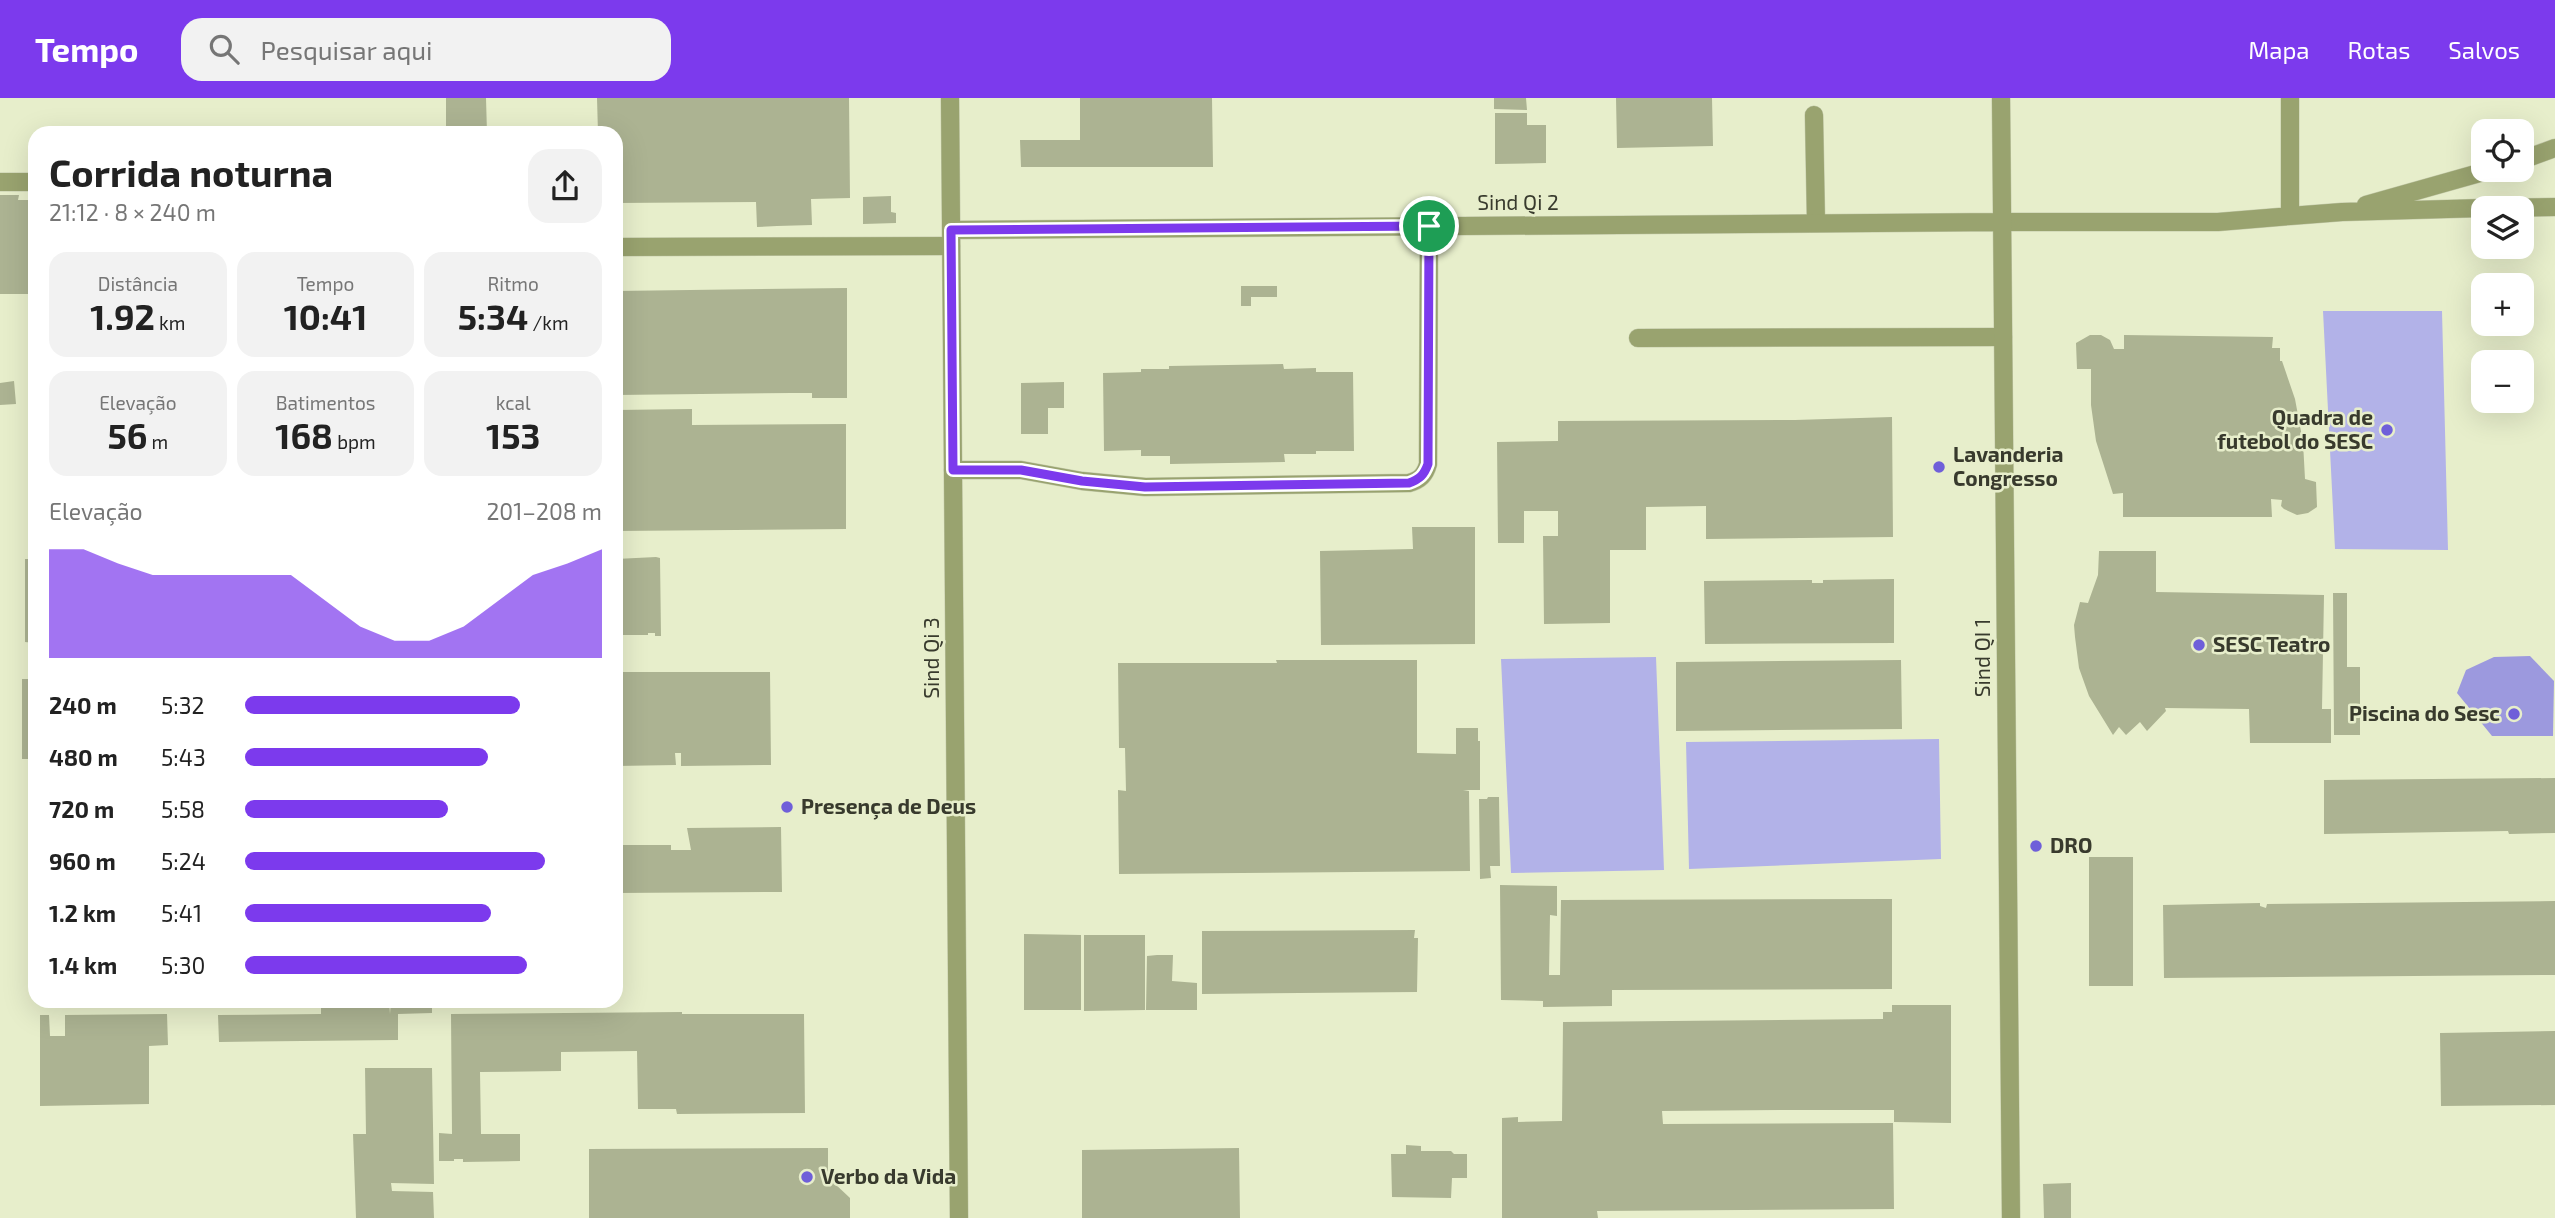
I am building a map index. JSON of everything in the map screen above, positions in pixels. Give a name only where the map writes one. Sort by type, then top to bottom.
[{"type":"street","name":"Sind Qi 3","points":[[950,98],[959,1218]]},
{"type":"street","name":"Sind QI 1","points":[[2001,98],[2011,1218]]},
{"type":"street","points":[[2290,98],[2290,216]]},
{"type":"street","points":[[1814,115],[1816,223]]},
{"type":"street","points":[[2534,156],[2555,148]]},
{"type":"street","points":[[2342,212],[2471,175]]},
{"type":"street","points":[[0,182],[28,182]]},
{"type":"street","points":[[2534,207],[2555,206]]},
{"type":"street","points":[[2342,212],[2471,208]]},
{"type":"street","name":"Sind Qi 2","points":[[623,247],[1429,226],[2218,222],[2342,212]]},
{"type":"street","points":[[953,470],[1021,470],[1082,481],[1145,487],[1416,481],[1425,472],[1428,464],[1429,226]]},
{"type":"street","points":[[1638,338],[2003,337]]},
{"type":"shaded area","name":"Quadra de futebol do SESC","points":[[2323,311],[2442,311],[2448,550],[2335,549]]},
{"type":"shaded area","name":"Piscina do Sesc","points":[[2530,656],[2554,681],[2553,736],[2492,736],[2457,693],[2466,670],[2494,657]]},
{"type":"shaded area","points":[[1656,657],[1664,870],[1511,873],[1501,659]]},
{"type":"shaded area","points":[[1939,739],[1941,859],[1689,869],[1686,742]]},
{"type":"building","points":[[446,98],[486,98],[487,126],[446,126]]},
{"type":"building","points":[[597,98],[849,98],[850,198],[811,199],[812,225],[757,227],[756,202],[623,203],[623,126],[598,126]]},
{"type":"building","points":[[1080,98],[1212,98],[1213,167],[1021,167],[1020,140],[1080,140]]},
{"type":"building","points":[[1494,98],[1526,98],[1527,110],[1494,109]]},
{"type":"building","points":[[1616,98],[1712,98],[1713,146],[1617,148]]},
{"type":"building","points":[[1495,113],[1527,113],[1527,125],[1546,125],[1546,163],[1495,164]]},
{"type":"building","points":[[0,195],[19,195],[18,200],[28,200],[28,294],[0,294]]},
{"type":"building","points":[[891,196],[891,212],[896,213],[896,223],[863,224],[863,197]]},
{"type":"building","points":[[1241,286],[1277,286],[1277,297],[1251,297],[1251,306],[1241,306]]},
{"type":"building","points":[[847,288],[847,398],[812,398],[812,393],[623,395],[623,291]]},
{"type":"building","points":[[2090,335],[2101,335],[2110,340],[2114,349],[2124,349],[2124,335],[2273,337],[2272,348],[2280,348],[2280,361],[2295,399],[2303,442],[2305,479],[2316,482],[2317,507],[2308,513],[2297,515],[2281,506],[2282,500],[2271,499],[2272,517],[2123,517],[2123,493],[2113,494],[2096,441],[2091,405],[2091,369],[2077,369],[2076,343]]},
{"type":"building","points":[[1283,364],[1284,369],[1316,368],[1316,372],[1353,372],[1354,451],[1284,454],[1285,462],[1170,464],[1170,456],[1141,456],[1141,450],[1104,451],[1103,373],[1141,372],[1141,369],[1169,369],[1169,366]]},
{"type":"building","points":[[14,381],[16,404],[0,405],[0,383]]},
{"type":"building","points":[[1064,382],[1064,408],[1048,408],[1048,434],[1021,434],[1021,383]]},
{"type":"building","points":[[692,409],[692,425],[846,424],[846,529],[623,531],[623,410]]},
{"type":"building","points":[[1892,417],[1893,537],[1706,539],[1706,506],[1646,507],[1646,550],[1610,550],[1610,623],[1544,624],[1543,536],[1558,536],[1558,511],[1524,511],[1524,543],[1498,543],[1497,442],[1558,441],[1558,421]]},
{"type":"building","points":[[1412,527],[1475,527],[1475,644],[1321,645],[1320,551],[1413,549]]},
{"type":"building","name":"SESC Teatro","points":[[2099,551],[2156,551],[2156,592],[2324,595],[2322,709],[2331,709],[2331,743],[2250,743],[2249,709],[2165,708],[2166,711],[2147,731],[2140,722],[2126,735],[2119,727],[2113,735],[2089,696],[2079,668],[2074,625],[2080,602],[2088,603],[2098,575]]},
{"type":"building","points":[[660,558],[661,636],[655,636],[655,633],[623,635],[623,559]]},
{"type":"building","points":[[25,559],[28,559],[28,642],[25,642]]},
{"type":"building","points":[[1894,579],[1894,643],[1705,644],[1704,581],[1812,580],[1812,583],[1823,583],[1823,580]]},
{"type":"building","points":[[2333,593],[2347,593],[2347,667],[2360,667],[2360,735],[2334,735]]},
{"type":"building","points":[[1276,660],[1417,660],[1417,753],[1456,754],[1456,728],[1478,728],[1480,790],[1463,790],[1469,791],[1470,871],[1119,874],[1118,790],[1126,791],[1125,748],[1119,748],[1118,663],[1277,663]]},
{"type":"building","points":[[1901,660],[1902,729],[1676,731],[1676,662]]},
{"type":"building","points":[[623,672],[770,672],[771,765],[681,766],[681,753],[675,753],[676,765],[623,766]]},
{"type":"building","points":[[22,679],[28,679],[28,759],[22,759]]},
{"type":"building","points":[[2555,778],[2555,833],[2509,834],[2508,831],[2324,834],[2324,780]]},
{"type":"building","points":[[1499,797],[1500,866],[1490,866],[1491,878],[1480,879],[1479,799]]},
{"type":"building","points":[[781,827],[782,892],[623,893],[623,845],[671,845],[671,850],[691,850],[687,828]]},
{"type":"building","points":[[2089,857],[2133,857],[2133,986],[2089,986]]},
{"type":"building","points":[[1500,885],[1557,886],[1557,916],[1550,915],[1549,975],[1560,975],[1561,900],[1892,899],[1892,989],[1612,990],[1612,1006],[1543,1007],[1543,1001],[1501,1000]]},
{"type":"building","points":[[2555,901],[2555,975],[2164,978],[2163,905],[2260,903],[2260,906],[2266,908],[2267,904]]},
{"type":"building","points":[[1415,930],[1414,938],[1418,938],[1417,992],[1202,994],[1202,931]]},
{"type":"building","points":[[1024,934],[1081,935],[1081,1010],[1024,1010]]},
{"type":"building","points":[[1084,935],[1145,935],[1145,1010],[1084,1011]]},
{"type":"building","points":[[1173,955],[1172,981],[1197,983],[1197,1010],[1146,1010],[1147,956]]},
{"type":"building","points":[[1892,1005],[1951,1005],[1951,1123],[1894,1122],[1894,1110],[1662,1111],[1663,1124],[1893,1123],[1894,1209],[1597,1211],[1598,1218],[1502,1218],[1502,1118],[1518,1117],[1518,1122],[1562,1121],[1563,1022],[1883,1019],[1883,1012],[1892,1012]]},
{"type":"building","points":[[321,1008],[390,1008],[390,1014],[390,1008],[432,1008],[432,1013],[398,1014],[398,1040],[219,1042],[218,1015],[321,1014]]},
{"type":"building","points":[[167,1014],[168,1045],[149,1046],[149,1104],[40,1106],[40,1015],[49,1015],[50,1036],[65,1036],[65,1015]]},
{"type":"building","points":[[451,1014],[804,1014],[805,1113],[677,1114],[676,1109],[638,1109],[637,1051],[561,1052],[561,1071],[480,1072],[481,1134],[520,1134],[520,1161],[439,1161],[439,1133],[452,1134]]},
{"type":"building","points":[[2555,1031],[2555,1105],[2441,1106],[2440,1033]]},
{"type":"building","points":[[365,1068],[432,1068],[434,1184],[391,1183],[392,1191],[433,1192],[434,1218],[356,1218],[353,1134],[366,1134]]},
{"type":"building","points":[[1406,1145],[1421,1146],[1421,1151],[1467,1154],[1467,1178],[1452,1178],[1451,1198],[1392,1197],[1391,1154],[1406,1154]]},
{"type":"building","points":[[828,1148],[828,1182],[833,1182],[850,1198],[850,1218],[589,1218],[589,1149]]},
{"type":"building","points":[[1239,1148],[1240,1218],[1082,1218],[1082,1150]]},
{"type":"building","points":[[2071,1183],[2071,1218],[2044,1218],[2043,1184]]},
{"type":"place","name":"Quadra de futebol do SESC","points":[[2387,430]]},
{"type":"place","name":"Lavanderia Congresso","points":[[1939,467]]},
{"type":"place","name":"SESC Teatro","points":[[2199,645]]},
{"type":"place","name":"Piscina do Sesc","points":[[2514,714]]},
{"type":"place","name":"Presença de Deus","points":[[787,807]]},
{"type":"place","name":"DRO","points":[[2036,846]]},
{"type":"place","name":"Verbo da Vida","points":[[807,1177]]},
{"type":"route","points":[[1429,226],[1428,464],[1425,472],[1416,481],[1145,487],[1082,481],[1021,470],[953,470],[951,230],[1429,226]]}]
